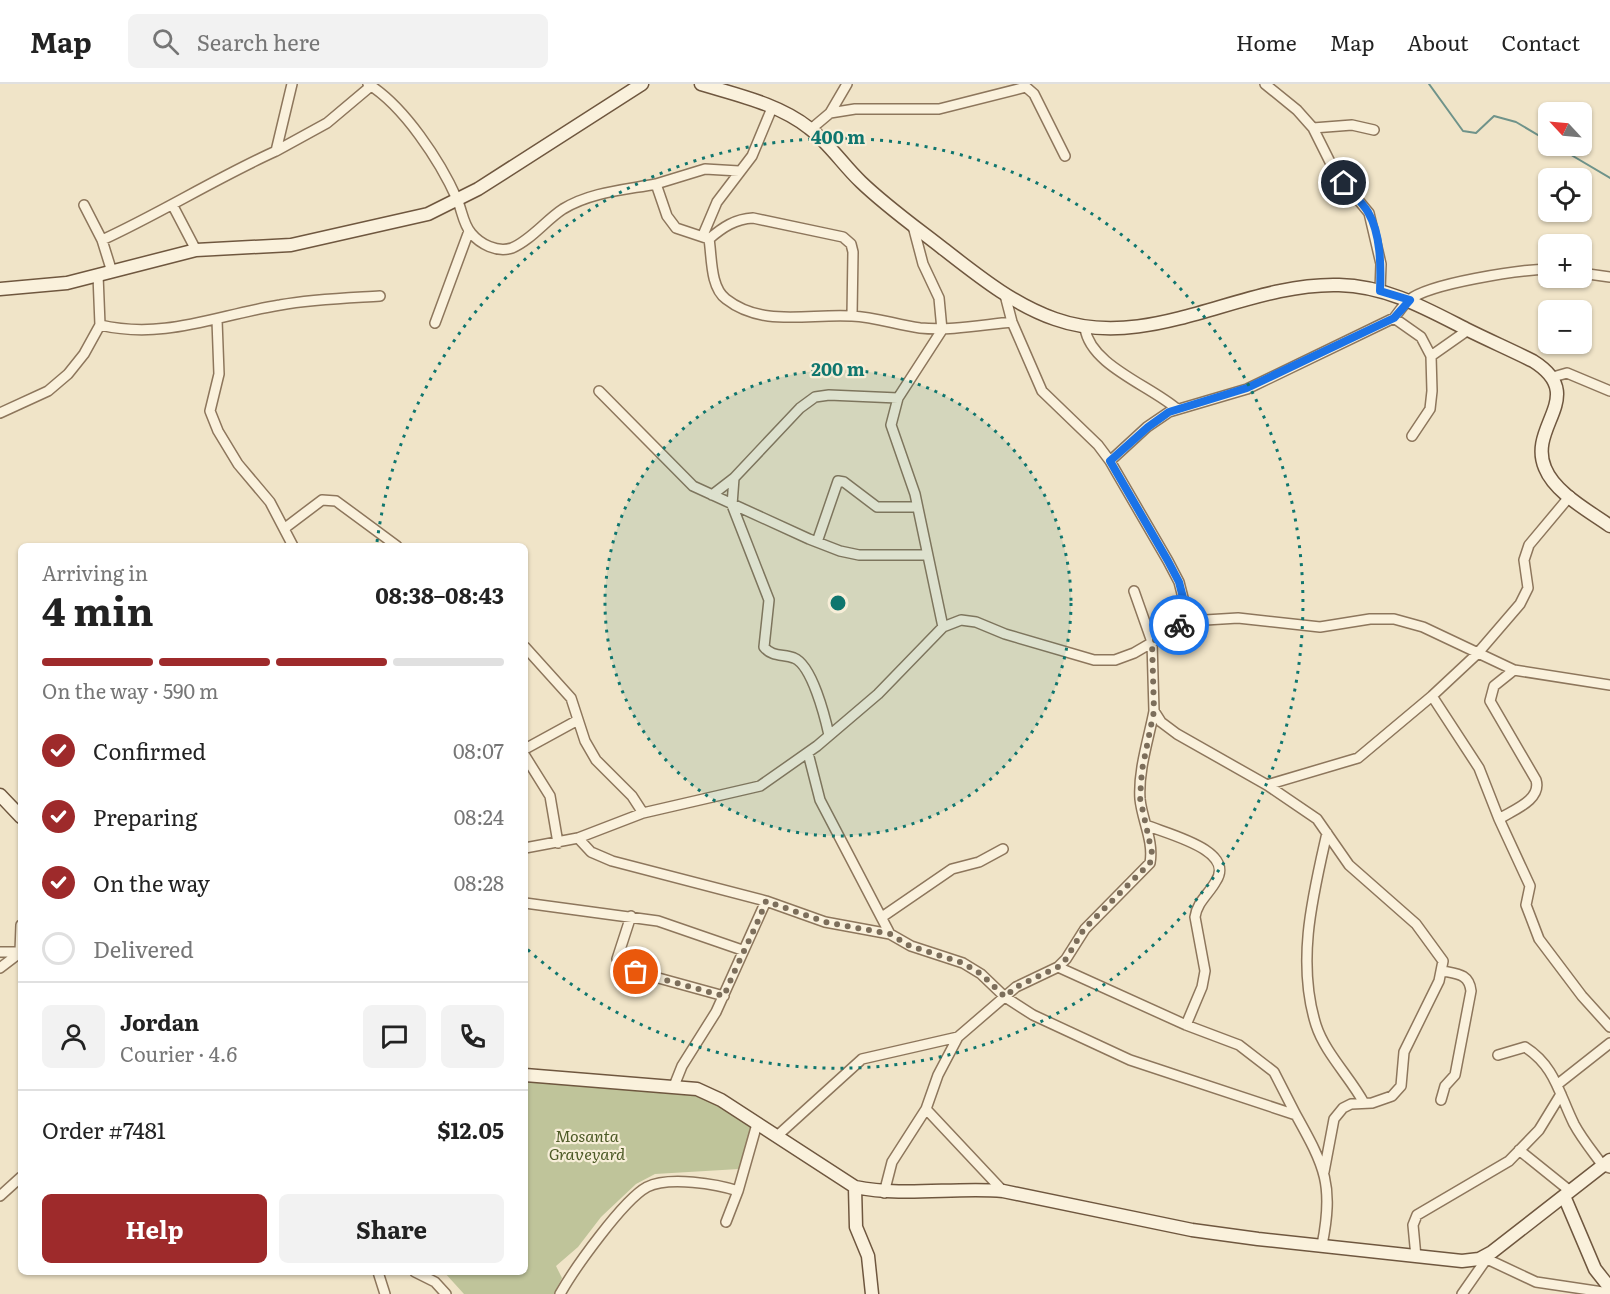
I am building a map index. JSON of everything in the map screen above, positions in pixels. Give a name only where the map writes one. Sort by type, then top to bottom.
[{"type":"street","points":[[276,151],[292,84]]},
{"type":"street","points":[[0,289],[42,287],[196,250],[291,245],[403,221],[458,201],[642,84]]},
{"type":"street","points":[[701,84],[772,108],[811,129],[859,181],[914,226],[1005,295],[1054,319],[1085,327],[1112,329],[1144,326],[1254,298],[1313,286],[1339,285],[1380,291],[1410,300],[1533,361],[1553,377],[1557,383],[1557,399],[1541,453],[1549,475],[1570,496],[1610,526]]},
{"type":"street","points":[[811,129],[830,113],[847,84]]},
{"type":"street","points":[[1265,84],[1297,110],[1313,128],[1335,172],[1369,213],[1381,264],[1380,291]]},
{"type":"street","points":[[102,240],[173,206],[234,170],[276,151],[327,123],[370,85],[393,102],[439,166],[458,201],[469,231],[486,246],[496,249],[512,248],[551,217],[581,200],[656,184],[705,169],[739,171]]},
{"type":"street","points":[[830,113],[855,109],[939,109],[1026,87],[1034,94],[1065,156]]},
{"type":"street","points":[[772,108],[752,156],[717,202],[706,237],[720,293],[732,303],[775,318],[852,316],[904,326],[942,330],[1012,322]]},
{"type":"street","points":[[1313,128],[1341,125],[1374,130]]},
{"type":"street","points":[[656,184],[673,224],[706,237],[742,219],[753,218],[843,237],[851,244],[853,252],[852,316]]},
{"type":"street","points":[[84,205],[102,240],[112,272]]},
{"type":"street","points":[[173,206],[196,250]]},
{"type":"street","points":[[914,226],[923,264],[939,298],[942,330],[898,398],[891,420],[892,432],[917,507],[943,627]]},
{"type":"street","points":[[435,323],[469,231]]},
{"type":"street","points":[[1110,461],[1148,427],[1177,409],[1247,388],[1394,318],[1410,300],[1428,291],[1484,278],[1538,270]]},
{"type":"street","points":[[0,413],[48,391],[68,374],[93,341],[100,325],[98,275]]},
{"type":"street","points":[[1592,275],[1610,277]]},
{"type":"street","points":[[1005,295],[1012,322],[1042,391],[1098,445],[1110,461],[1179,582],[1189,621]]},
{"type":"street","points":[[100,325],[127,331],[150,331],[217,320],[278,305],[380,296]]},
{"type":"street","points":[[1394,318],[1421,337],[1431,356],[1430,409],[1412,435]]},
{"type":"street","points":[[217,320],[219,374],[210,411],[218,431],[238,464],[270,502],[292,543]]},
{"type":"street","points":[[1085,327],[1086,339],[1101,357],[1177,409]]},
{"type":"street","points":[[1431,356],[1468,330]]},
{"type":"street","points":[[1553,377],[1564,372],[1610,391]]},
{"type":"street","points":[[599,390],[693,486],[817,542],[859,555],[926,555]]},
{"type":"street","points":[[712,495],[734,478],[800,408],[815,397],[828,395],[898,398]]},
{"type":"street","points":[[734,478],[732,505],[769,600],[764,647],[769,653],[795,658],[801,663],[815,690],[829,735]]},
{"type":"street","points":[[817,542],[838,481],[844,482],[877,507],[917,507]]},
{"type":"street","points":[[1267,784],[1358,758],[1432,696],[1477,654],[1526,595],[1528,577],[1526,554],[1537,534],[1570,496]]},
{"type":"street","points":[[285,528],[321,500],[328,499],[336,501],[394,543]]},
{"type":"street","points":[[884,1193],[892,1162],[926,1109],[938,1075],[958,1037],[1016,987],[1058,967],[1090,922],[1150,863],[1152,853],[1140,798],[1142,770],[1154,711],[1152,642],[1134,591]]},
{"type":"street","points":[[528,848],[578,838],[643,813],[760,786],[808,753],[878,694],[943,627],[961,620],[976,622],[1005,634],[1094,660],[1115,660],[1189,621],[1238,618],[1320,627],[1358,620],[1394,619],[1423,627],[1477,654],[1514,669],[1610,685]]},
{"type":"street","points":[[528,650],[571,698],[585,741],[596,760],[632,796],[643,813]]},
{"type":"street","points":[[1499,819],[1526,803],[1534,796],[1538,787],[1490,701],[1494,686],[1514,669]]},
{"type":"street","points":[[1432,696],[1479,768],[1499,819],[1530,886],[1526,905],[1539,939],[1582,996],[1610,1027]]},
{"type":"street","points":[[1154,711],[1161,722],[1177,734],[1267,784],[1317,819],[1349,865],[1416,924],[1443,961],[1443,971],[1404,1052],[1401,1086],[1392,1096],[1351,1104],[1334,1119],[1324,1172]]},
{"type":"street","points":[[528,747],[579,720]]},
{"type":"street","points":[[808,753],[820,800],[890,934]]},
{"type":"street","points":[[528,761],[550,796],[558,843]]},
{"type":"street","points":[[0,795],[18,814]]},
{"type":"street","points":[[1146,825],[1201,847],[1218,859],[1221,867],[1218,879],[1196,908],[1196,926],[1205,971],[1202,987],[1186,1025]]},
{"type":"street","points":[[1327,833],[1310,906],[1307,937],[1310,988],[1316,1025],[1364,1103]]},
{"type":"street","points":[[578,838],[591,852],[612,861],[766,901],[825,922],[890,934],[910,946],[963,963],[981,974],[1005,997],[1033,1016],[1130,1060],[1296,1115]]},
{"type":"street","points":[[882,916],[952,869],[979,862],[1003,849]]},
{"type":"street","points":[[674,1086],[682,1066],[724,996],[742,950],[759,920],[766,901]]},
{"type":"street","points":[[528,903],[631,916],[681,928],[742,950]]},
{"type":"street","points":[[631,916],[617,959],[622,968],[724,996]]},
{"type":"street","points":[[0,952],[18,952]]},
{"type":"street","points":[[0,968],[18,954]]},
{"type":"street","points":[[1058,967],[1186,1025],[1239,1045],[1263,1061],[1283,1085],[1324,1172],[1329,1192],[1328,1214],[1322,1245]]},
{"type":"street","points":[[1441,1100],[1445,1086],[1455,1075],[1471,991],[1470,981],[1466,976],[1443,971]]},
{"type":"street","points":[[777,1136],[862,1059],[958,1037]]},
{"type":"street","points":[[1558,1084],[1610,1042]]},
{"type":"street","points":[[1462,1294],[1490,1255],[1567,1194],[1608,1165],[1575,1125],[1560,1094],[1558,1084],[1541,1058],[1525,1047],[1498,1055]]},
{"type":"street","points":[[528,1075],[697,1089],[777,1136],[855,1187],[884,1193],[978,1189],[1003,1191],[1192,1230],[1462,1261],[1490,1255]]},
{"type":"street","points":[[1416,1257],[1413,1225],[1417,1215],[1509,1161],[1539,1130],[1560,1094]]},
{"type":"street","points":[[926,1109],[1003,1191]]},
{"type":"street","points":[[726,1222],[738,1191],[757,1124]]},
{"type":"street","points":[[1519,1150],[1567,1194],[1594,1269],[1610,1288]]},
{"type":"street","points":[[0,1196],[18,1180]]},
{"type":"street","points":[[560,1294],[622,1210],[648,1187],[699,1184],[719,1185],[738,1191]]},
{"type":"street","points":[[855,1187],[856,1227],[868,1256],[872,1294]]},
{"type":"street","points":[[1490,1255],[1536,1282],[1610,1293]]},
{"type":"street","points":[[379,1275],[385,1294]]},
{"type":"street","points":[[421,1275],[435,1282],[446,1294]]},
{"type":"green space","name":"Mosanta Graveyard","points":[[528,1077],[692,1091],[751,1125],[739,1169],[655,1174],[636,1184],[601,1217],[578,1247],[556,1266],[562,1278],[554,1294],[464,1294],[447,1275],[528,1275]]},
{"type":"waterway","points":[[1429,84],[1463,131],[1476,133],[1494,116],[1516,122],[1538,135]]},
{"type":"waterway","points":[[1573,156],[1610,178]]},
{"type":"way so far","points":[[636,972],[724,996],[736,963],[759,920],[766,901],[825,922],[890,934],[910,946],[963,963],[981,974],[1005,997],[1016,987],[1058,967],[1066,959],[1084,929],[1131,880],[1144,872],[1150,863],[1152,853],[1140,798],[1142,770],[1154,711],[1152,642],[1179,625]]},
{"type":"route","points":[[1179,625],[1189,621],[1179,582],[1110,461],[1148,427],[1169,412],[1211,401],[1247,388],[1394,318],[1410,300],[1380,291],[1381,264],[1369,213],[1344,183]]}]
